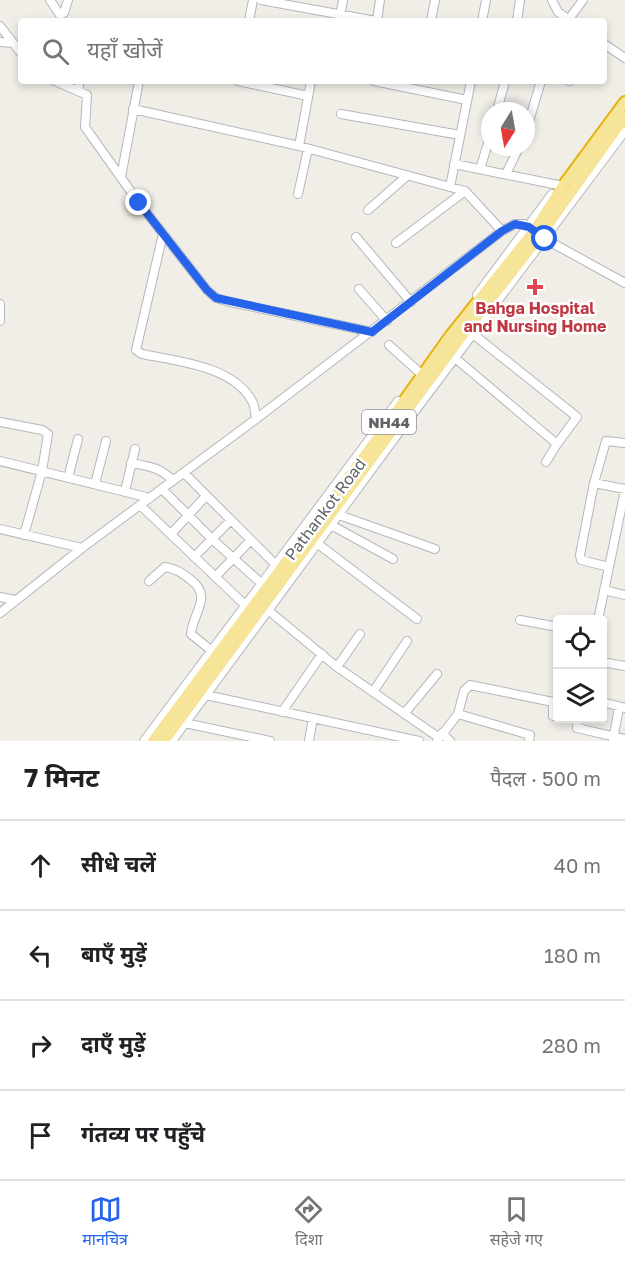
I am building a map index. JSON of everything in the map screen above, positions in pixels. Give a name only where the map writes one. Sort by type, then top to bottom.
[{"type":"highway","name":"Pathankot Road","points":[[153,741],[451,335],[537,233],[561,185],[625,102]]},
{"type":"highway","name":"NH44","points":[[164,741],[537,233],[625,117]]},
{"type":"street","points":[[50,0],[60,15],[64,13],[68,0]]},
{"type":"street","points":[[250,18],[253,0]]},
{"type":"street","points":[[261,0],[358,18]]},
{"type":"street","points":[[340,15],[344,0]]},
{"type":"street","points":[[377,18],[380,0]]},
{"type":"street","points":[[432,18],[435,0]]},
{"type":"street","points":[[483,18],[486,0]]},
{"type":"street","points":[[517,18],[520,0]]},
{"type":"street","points":[[552,0],[558,12],[567,18]]},
{"type":"street","points":[[571,18],[583,0]]},
{"type":"street","points":[[0,26],[18,49]]},
{"type":"street","points":[[0,42],[13,43]]},
{"type":"street","points":[[607,46],[625,58]]},
{"type":"street","points":[[63,84],[87,95],[85,127],[163,234],[207,290],[216,298],[372,332]]},
{"type":"street","points":[[78,90],[79,84]]},
{"type":"street","points":[[121,177],[138,84]]},
{"type":"street","points":[[252,84],[308,96]]},
{"type":"street","points":[[299,146],[310,84]]},
{"type":"street","points":[[389,84],[467,100]]},
{"type":"street","points":[[450,187],[470,84]]},
{"type":"street","points":[[499,102],[504,84]]},
{"type":"street","points":[[535,102],[540,84]]},
{"type":"street","points":[[454,164],[561,185],[625,94]]},
{"type":"street","points":[[134,109],[299,146],[465,191],[502,231]]},
{"type":"street","points":[[341,114],[460,135]]},
{"type":"street","points":[[144,741],[419,372],[625,132]]},
{"type":"street","points":[[298,194],[308,149]]},
{"type":"street","points":[[480,169],[484,156]]},
{"type":"street","points":[[506,174],[515,156]]},
{"type":"street","points":[[368,210],[407,176]]},
{"type":"street","points":[[396,243],[465,191]]},
{"type":"street","points":[[0,613],[82,548],[387,321],[502,231],[518,223],[625,283]]},
{"type":"street","points":[[172,741],[473,334],[537,233]]},
{"type":"street","points":[[163,234],[136,350],[142,354],[212,369],[244,390],[253,402],[256,419]]},
{"type":"street","points":[[356,237],[411,302]]},
{"type":"street","points":[[359,290],[387,321]]},
{"type":"street","points":[[0,304],[0,321]]},
{"type":"street","points":[[473,334],[578,417],[546,462]]},
{"type":"street","points":[[389,345],[419,372]]},
{"type":"street","points":[[455,358],[557,444]]},
{"type":"street","points":[[0,422],[42,430],[48,434],[42,471],[24,535]]},
{"type":"street","points":[[69,478],[78,439]]},
{"type":"street","points":[[94,484],[106,441]]},
{"type":"street","points":[[609,567],[584,561],[580,557],[594,483],[606,441],[625,443]]},
{"type":"street","points":[[125,491],[135,449]]},
{"type":"street","points":[[0,460],[150,498]]},
{"type":"street","points":[[131,463],[159,469],[174,481]]},
{"type":"street","points":[[184,473],[276,565]]},
{"type":"street","points":[[594,483],[625,489],[599,615]]},
{"type":"street","points":[[162,489],[212,539],[261,583]]},
{"type":"street","points":[[171,534],[206,496]]},
{"type":"street","points":[[140,506],[245,605]]},
{"type":"street","points":[[339,515],[435,549]]},
{"type":"street","points":[[194,557],[231,520]]},
{"type":"street","points":[[331,525],[393,559]]},
{"type":"street","points":[[0,529],[82,548]]},
{"type":"street","points":[[216,576],[250,541]]},
{"type":"street","points":[[318,544],[417,619]]},
{"type":"street","points":[[148,581],[165,567],[176,569],[197,585],[202,593],[202,601],[192,625],[191,634],[212,651]]},
{"type":"street","points":[[604,590],[625,595]]},
{"type":"street","points":[[0,597],[15,600]]},
{"type":"street","points":[[269,611],[337,667],[439,737],[450,741]]},
{"type":"street","points":[[520,620],[553,626]]},
{"type":"street","points":[[337,667],[360,634]]},
{"type":"street","points":[[373,692],[407,641]]},
{"type":"street","points":[[282,712],[322,654]]},
{"type":"street","points":[[607,663],[625,666]]},
{"type":"street","points":[[404,714],[437,674]]},
{"type":"street","points":[[439,737],[458,714],[464,691],[470,686],[553,702]]},
{"type":"street","points":[[206,695],[419,741]]},
{"type":"street","points":[[607,703],[622,707],[613,739]]},
{"type":"street","points":[[458,714],[530,735],[529,741]]},
{"type":"street","points":[[309,741],[313,718]]},
{"type":"street","points":[[185,723],[270,741]]},
{"type":"street","points":[[578,723],[577,728],[613,739],[625,739]]},
{"type":"place","name":"Bahga Hospital and Nursing Home","points":[[535,287]]},
{"type":"route","points":[[139,203],[207,290],[216,298],[372,332],[502,231],[515,224],[524,224],[545,239]]}]
